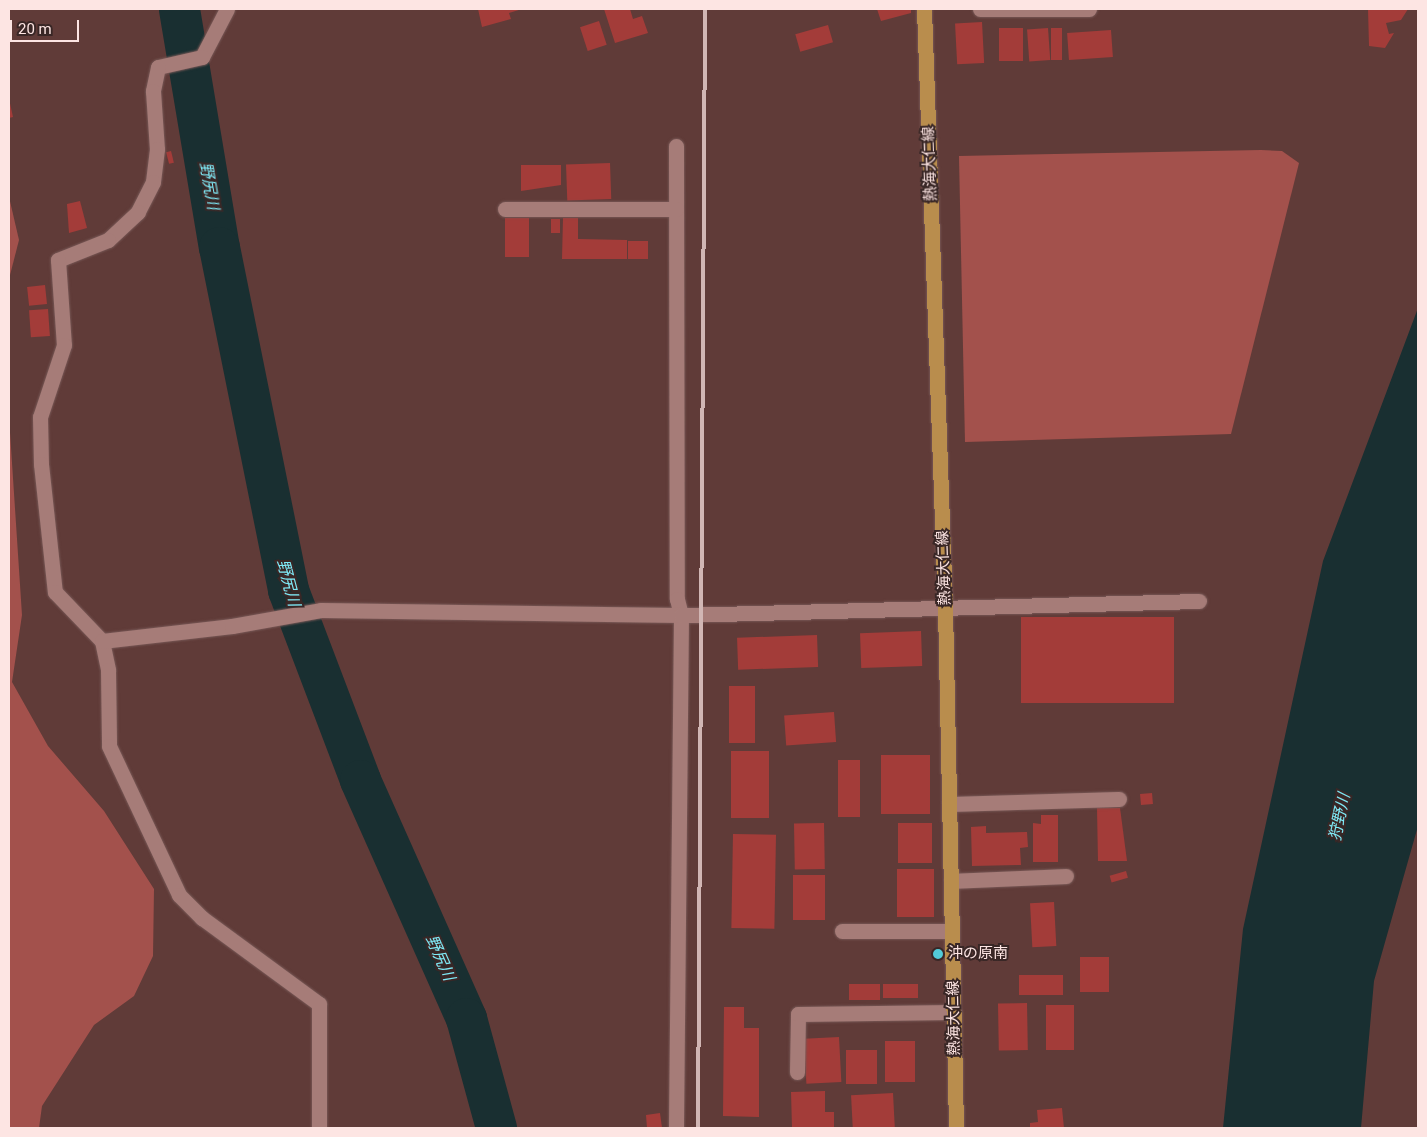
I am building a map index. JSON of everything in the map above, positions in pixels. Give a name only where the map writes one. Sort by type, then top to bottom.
[{"type":"main road","name":"熱海大仁線","points":[[924,9],[945,607],[956,1128]]},
{"type":"street","points":[[228,9],[202,57],[158,67],[153,91],[157,149],[153,182],[138,212],[108,240],[58,260],[64,345],[40,417],[55,592],[102,641],[109,746],[179,895],[202,918],[319,1004],[319,1128]]},
{"type":"street","points":[[980,9],[1089,9]]},
{"type":"street","points":[[676,146],[677,599],[681,615],[676,1128]]},
{"type":"street","points":[[505,209],[676,209]]},
{"type":"street","points":[[102,641],[232,626],[307,610],[681,615],[1199,601]]},
{"type":"street","points":[[949,804],[1119,799]]},
{"type":"street","points":[[951,881],[1066,876]]},
{"type":"street","points":[[842,932],[952,931]]},
{"type":"street","points":[[797,1072],[798,1014],[954,1012]]},
{"type":"shaded area","points":[[1282,151],[1299,163],[1231,434],[965,442],[959,156]]},
{"type":"shaded area","points":[[9,197],[19,240],[9,279]]},
{"type":"shaded area","points":[[9,417],[22,615],[12,682],[48,746],[104,811],[154,889],[153,956],[134,996],[94,1025],[42,1106],[39,1128],[9,1128]]},
{"type":"water","name":"狩野川","points":[[1418,308],[1418,826],[1374,981],[1361,1128],[1223,1128],[1243,929],[1323,561]]},
{"type":"building","points":[[478,9],[522,9],[509,13],[511,19],[482,27]]},
{"type":"building","points":[[604,9],[630,9],[633,19],[642,16],[648,33],[615,43]]},
{"type":"building","points":[[877,9],[911,9],[911,13],[881,21]]},
{"type":"building","points":[[1368,9],[1408,9],[1401,20],[1386,23],[1389,34],[1394,33],[1385,48],[1369,46]]},
{"type":"building","points":[[599,21],[607,45],[588,51],[580,27]]},
{"type":"building","points":[[982,22],[984,63],[957,64],[955,23]]},
{"type":"building","points":[[828,25],[833,42],[800,52],[795,34]]},
{"type":"building","points":[[999,28],[1023,28],[1023,61],[999,61]]},
{"type":"building","points":[[1048,28],[1050,60],[1029,61],[1027,29]]},
{"type":"building","points":[[1051,28],[1062,28],[1062,60],[1051,60]]},
{"type":"building","points":[[1111,30],[1113,57],[1069,60],[1067,33]]},
{"type":"building","points":[[9,99],[13,117],[9,118]]},
{"type":"building","points":[[171,151],[174,163],[169,164],[166,152]]},
{"type":"building","points":[[610,163],[611,199],[567,201],[566,165]]},
{"type":"building","points":[[521,165],[561,165],[561,185],[521,191]]},
{"type":"building","points":[[80,201],[87,228],[69,233],[67,204]]},
{"type":"building","points":[[505,218],[529,218],[529,257],[505,257]]},
{"type":"building","points":[[563,218],[578,218],[578,239],[627,240],[627,259],[562,259]]},
{"type":"building","points":[[551,219],[560,219],[560,233],[551,233]]},
{"type":"building","points":[[628,241],[648,241],[648,259],[628,259]]},
{"type":"building","points":[[45,285],[47,304],[29,306],[27,287]]},
{"type":"building","points":[[48,309],[50,336],[31,337],[29,310]]},
{"type":"building","points":[[1021,617],[1174,617],[1174,703],[1021,703]]},
{"type":"building","points":[[921,631],[922,666],[861,668],[860,633]]},
{"type":"building","points":[[817,635],[818,667],[738,670],[737,638]]},
{"type":"building","points":[[729,686],[755,686],[755,743],[729,743]]},
{"type":"building","points":[[834,712],[836,742],[786,745],[784,715]]},
{"type":"building","points":[[731,751],[769,751],[769,818],[731,818]]},
{"type":"building","points":[[881,755],[930,755],[930,814],[881,814]]},
{"type":"building","points":[[838,760],[860,760],[860,817],[838,817]]},
{"type":"building","points":[[1152,793],[1153,804],[1141,805],[1140,794]]},
{"type":"building","points":[[1097,808],[1120,808],[1127,861],[1098,861]]},
{"type":"building","points":[[1041,815],[1058,815],[1058,862],[1033,862],[1033,823],[1041,824]]},
{"type":"building","points":[[824,823],[825,869],[795,870],[794,824]]},
{"type":"building","points":[[898,823],[932,823],[932,863],[898,863]]},
{"type":"building","points":[[986,826],[986,833],[1027,832],[1028,847],[1020,848],[1021,865],[972,866],[971,827]]},
{"type":"building","points":[[733,834],[776,835],[774,929],[731,928]]},
{"type":"building","points":[[897,869],[934,869],[934,917],[897,917]]},
{"type":"building","points":[[1126,871],[1128,878],[1112,882],[1110,876]]},
{"type":"building","points":[[793,875],[825,875],[825,920],[793,920]]},
{"type":"building","points":[[1054,902],[1056,946],[1032,947],[1030,903]]},
{"type":"building","points":[[1080,957],[1109,957],[1109,992],[1080,992]]},
{"type":"building","points":[[1019,975],[1063,975],[1063,995],[1019,995]]},
{"type":"building","points":[[849,984],[880,984],[880,1000],[849,1000]]},
{"type":"building","points":[[883,984],[918,984],[918,998],[883,998]]},
{"type":"building","points":[[1027,1003],[1028,1050],[999,1050],[998,1004]]},
{"type":"building","points":[[1046,1005],[1074,1005],[1074,1050],[1046,1050]]},
{"type":"building","points":[[724,1007],[744,1007],[744,1028],[759,1028],[759,1117],[723,1116]]},
{"type":"building","points":[[839,1037],[841,1082],[806,1084],[804,1039]]},
{"type":"building","points":[[885,1041],[915,1041],[915,1082],[885,1082]]},
{"type":"building","points":[[846,1050],[877,1050],[877,1084],[846,1084]]},
{"type":"building","points":[[825,1091],[825,1112],[834,1112],[834,1128],[792,1128],[791,1092]]},
{"type":"building","points":[[893,1093],[895,1127],[853,1128],[851,1095]]},
{"type":"building","points":[[1062,1108],[1064,1128],[1030,1128],[1030,1123],[1038,1122],[1037,1110]]},
{"type":"building","points":[[660,1113],[662,1128],[647,1128],[646,1115]]},
{"type":"waterway","name":"野尻川","points":[[179,9],[219,247],[288,590],[360,780],[466,1018],[496,1128]]},
{"type":"railway","points":[[698,1128],[705,9]]},
{"type":"place","name":"沖の原南","points":[[938,954]]}]
